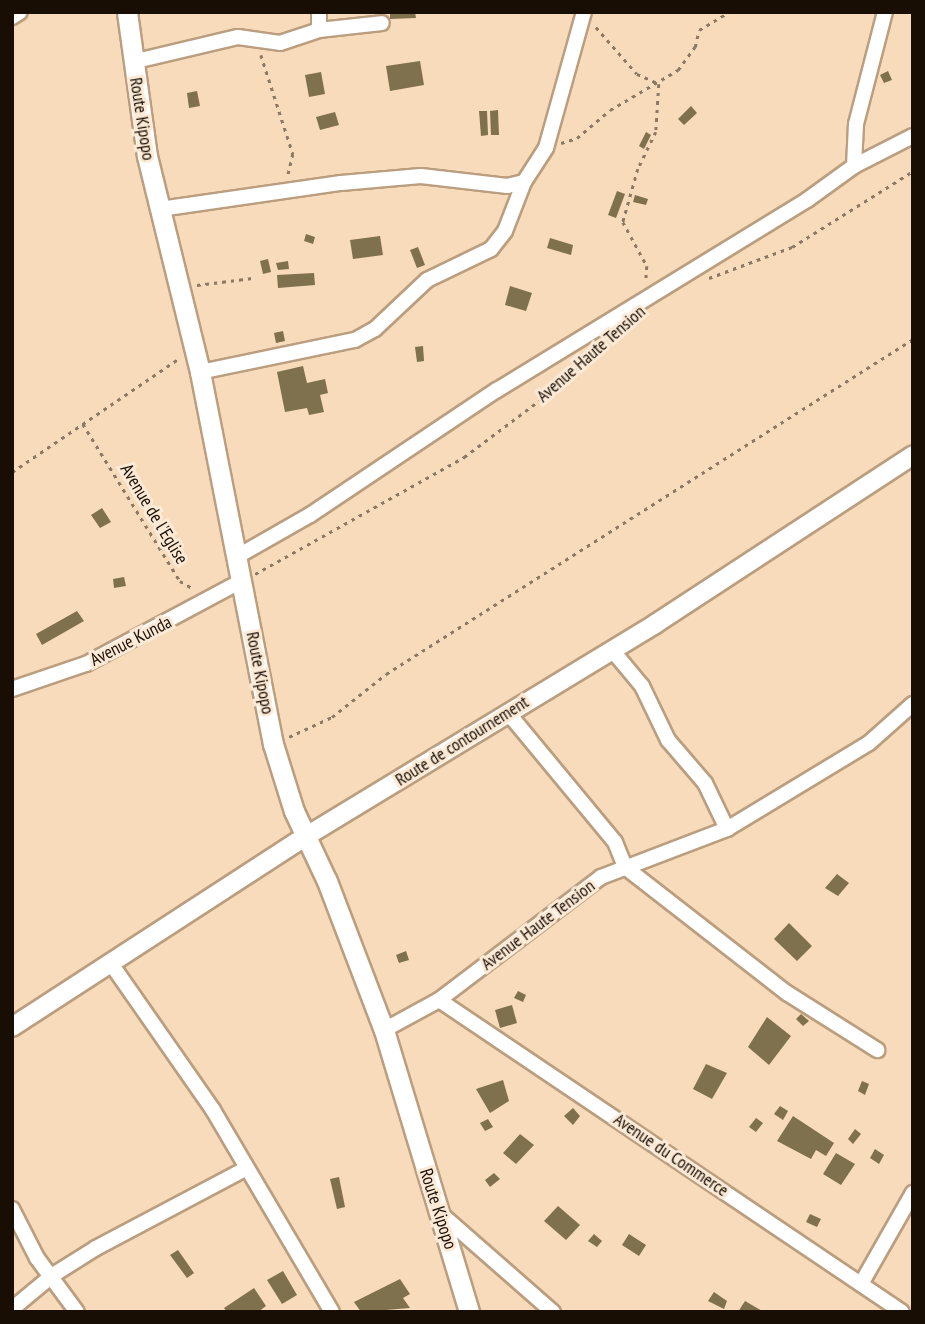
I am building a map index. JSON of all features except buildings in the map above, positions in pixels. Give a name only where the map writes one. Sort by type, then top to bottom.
[{"type":"main road","name":"Route Kipopo","points":[[127,12],[132,62],[160,209],[191,350],[200,372],[243,580],[273,744],[306,837],[336,903],[384,1030],[470,1312]]},
{"type":"street","points":[[12,17],[20,12]]},
{"type":"street","points":[[318,12],[319,30]]},
{"type":"street","points":[[200,372],[355,340],[375,329],[427,280],[491,249],[510,220],[523,182],[546,148],[583,12]]},
{"type":"street","points":[[854,166],[856,124],[885,12]]},
{"type":"street","points":[[132,62],[238,37],[256,42],[280,43],[319,30],[382,23]]},
{"type":"street","points":[[238,556],[310,515],[497,390],[807,200],[854,166],[913,136]]},
{"type":"street","points":[[160,209],[277,192],[421,176],[507,186],[523,182]]},
{"type":"street","name":"Route de contournement","points":[[12,1027],[112,965],[306,837],[612,650],[913,456]]},
{"type":"street","name":"Avenue Kunda","points":[[12,689],[86,664],[220,595],[243,580]]},
{"type":"street","points":[[612,650],[642,686],[668,740],[705,783],[727,829]]},
{"type":"street","name":"Avenue Haute Tension","points":[[384,1030],[439,1000],[601,877],[675,852],[727,829],[869,743],[913,704]]},
{"type":"street","points":[[509,714],[615,842],[625,867],[787,993],[877,1050]]},
{"type":"street","points":[[112,965],[213,1110],[245,1169],[332,1312]]},
{"type":"street","name":"Avenue du Commerce","points":[[439,1000],[902,1312]]},
{"type":"street","points":[[12,1309],[53,1275],[245,1169]]},
{"type":"street","points":[[861,1284],[913,1193]]},
{"type":"street","points":[[12,1209],[37,1258],[53,1275],[77,1312]]},
{"type":"street","points":[[441,1214],[553,1312]]},
{"type":"path","points":[[546,148],[577,138],[610,110],[659,84],[678,69],[695,47],[699,30],[729,12]]},
{"type":"path","points":[[594,24],[637,74],[659,84]]},
{"type":"path","points":[[256,42],[293,154],[290,172],[277,192]]},
{"type":"path","points":[[643,300],[647,266],[623,222],[638,169],[656,132],[659,84]]},
{"type":"path","points":[[696,283],[792,247],[913,171]]},
{"type":"path","points":[[177,288],[253,278]]},
{"type":"path","name":"Avenue Haute Tension","points":[[243,580],[464,457],[564,382],[610,337]]},
{"type":"path","points":[[273,744],[332,717],[386,674],[913,339]]},
{"type":"path","points":[[12,472],[191,350]]},
{"type":"path","name":"Avenue de l'Eglise","points":[[83,424],[180,581],[200,592],[220,595]]}]
